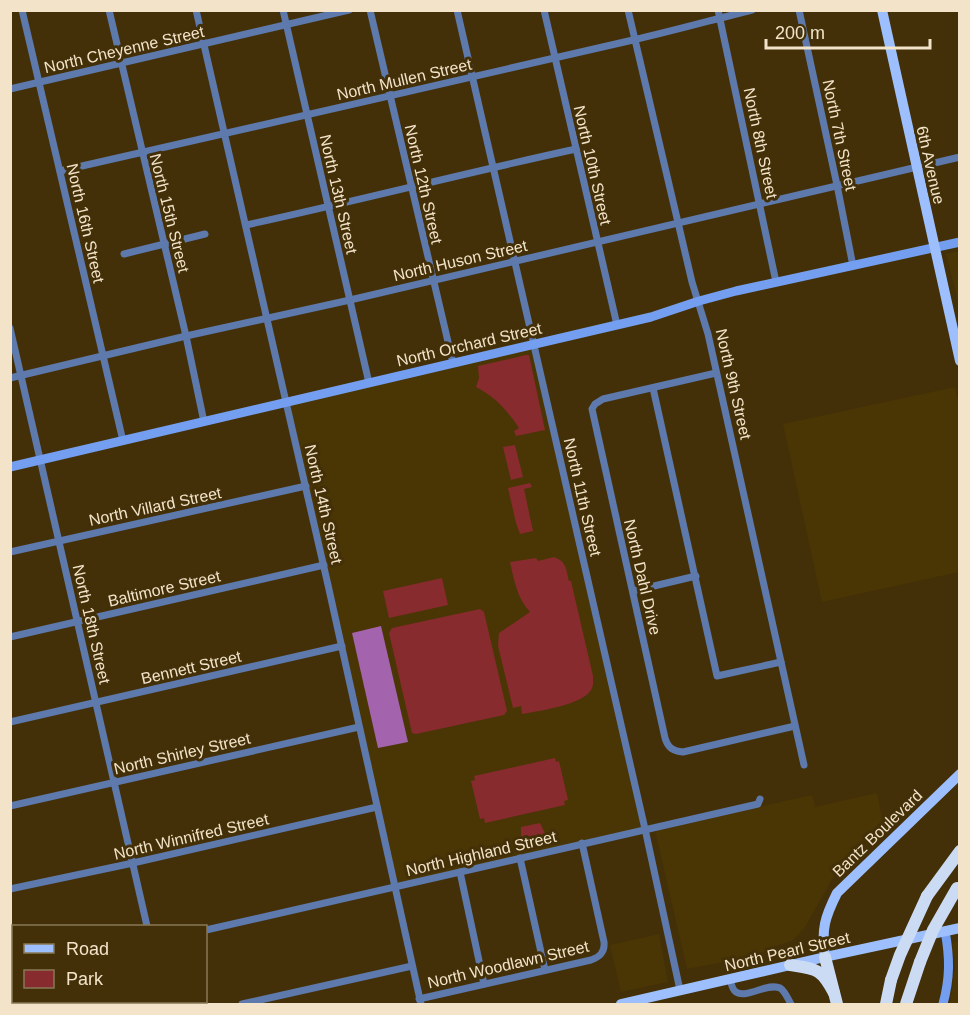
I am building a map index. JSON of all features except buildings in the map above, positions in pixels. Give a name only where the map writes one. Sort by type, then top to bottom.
[{"type":"highway","points":[[886,1005],[891,980],[900,955],[927,896],[960,851]]},
{"type":"highway","points":[[906,1005],[933,930],[958,886]]},
{"type":"highway","points":[[825,957],[836,999]]},
{"type":"highway","points":[[790,965],[818,971],[826,978],[836,999]]},
{"type":"main road","name":"6th Avenue","points":[[882,10],[960,361]]},
{"type":"main road","name":"Bantz Boulevard","points":[[825,957],[824,932],[827,914],[837,893],[960,774]]},
{"type":"main road","name":"North Pearl Street","points":[[621,1005],[960,928]]},
{"type":"street","name":"North 16th Street","points":[[22,10],[60,171],[77,265],[104,356],[123,441]]},
{"type":"street","name":"North 15th Street","points":[[109,10],[204,422]]},
{"type":"street","name":"North 14th Street","points":[[195,10],[306,486],[420,1002]]},
{"type":"street","name":"North 13th Street","points":[[283,10],[369,383]]},
{"type":"street","name":"North Cheyenne Street","points":[[10,89],[349,10]]},
{"type":"street","name":"North 12th Street","points":[[370,10],[453,363]]},
{"type":"street","name":"North 11th Street","points":[[457,10],[680,990]]},
{"type":"street","name":"North 10th Street","points":[[544,10],[617,325]]},
{"type":"street","name":"North 9th Street","points":[[628,10],[692,282],[699,301],[716,373],[804,765]]},
{"type":"street","name":"North Mullen Street","points":[[60,171],[472,78],[635,39],[718,14],[752,10]]},
{"type":"street","name":"North 7th Street","points":[[799,10],[853,266]]},
{"type":"street","name":"North 8th Street","points":[[718,14],[776,282]]},
{"type":"street","points":[[246,225],[576,149]]},
{"type":"street","name":"North Huson Street","points":[[10,378],[960,157]]},
{"type":"street","points":[[124,254],[205,234]]},
{"type":"street","name":"North Orchard Street","points":[[10,467],[651,317],[699,301],[776,282],[960,242]]},
{"type":"street","name":"North 18th Street","points":[[10,328],[147,925]]},
{"type":"street","points":[[716,373],[653,387],[717,676],[781,662]]},
{"type":"street","name":"North Dahl Drive","points":[[653,387],[603,399],[592,409],[666,743],[672,750],[688,751],[795,726]]},
{"type":"street","name":"North Villard Street","points":[[10,552],[306,486]]},
{"type":"street","name":"Baltimore Street","points":[[10,637],[324,566]]},
{"type":"street","points":[[633,591],[696,576]]},
{"type":"street","name":"Bennett Street","points":[[10,722],[342,646]]},
{"type":"street","name":"North Shirley Street","points":[[10,806],[359,727]]},
{"type":"street","name":"North Highland Street","points":[[207,930],[758,804],[760,800]]},
{"type":"street","name":"North Winnifred Street","points":[[10,889],[377,807]]},
{"type":"street","name":"North Woodlawn Street","points":[[420,1002],[598,957],[604,947],[604,939],[582,843]]},
{"type":"street","points":[[520,858],[545,970]]},
{"type":"street","points":[[460,872],[484,984]]},
{"type":"street","points":[[943,1005],[949,969],[945,931]]},
{"type":"street","name":"North Woodlawn Street","points":[[242,1005],[412,966]]},
{"type":"street","points":[[730,979],[734,990],[740,994],[779,988],[791,1005]]},
{"type":"shaded area","points":[[960,251],[959,304],[946,254]]},
{"type":"shaded area","points":[[534,344],[645,829],[394,887],[286,403]]},
{"type":"shaded area","points":[[955,387],[960,408],[959,572],[822,602],[783,424]]},
{"type":"shaded area","points":[[381,626],[408,742],[378,748],[352,633]]},
{"type":"shaded area","points":[[877,793],[883,822],[843,860],[804,929],[792,941],[769,948],[769,951],[687,969],[655,830],[812,795],[815,807]]},
{"type":"shaded area","points":[[659,934],[668,982],[621,992],[610,945]]},
{"type":"shaded area","points":[[959,940],[959,1004],[950,1004],[955,968],[953,945]]},
{"type":"green space","points":[[529,355],[545,430],[516,436],[514,431],[519,428],[510,416],[495,399],[476,387],[479,378],[478,366]]},
{"type":"green space","points":[[515,445],[523,477],[511,480],[503,447]]},
{"type":"green space","points":[[530,483],[532,487],[524,489],[533,531],[520,534],[508,488]]},
{"type":"green space","points":[[554,557],[564,564],[569,581],[571,581],[593,676],[593,685],[591,690],[579,700],[522,714],[521,706],[513,708],[498,646],[499,633],[530,612],[519,595],[510,562],[536,558],[538,561]]},
{"type":"green space","points":[[442,578],[448,605],[389,618],[383,591]]},
{"type":"green space","points":[[480,609],[484,612],[507,711],[504,715],[412,733],[389,633],[392,628]]},
{"type":"green space","points":[[555,758],[556,762],[559,761],[568,800],[564,801],[565,805],[485,823],[484,818],[480,819],[471,781],[475,780],[474,776]]},
{"type":"green space","points":[[540,823],[549,842],[521,848],[521,827]]}]
